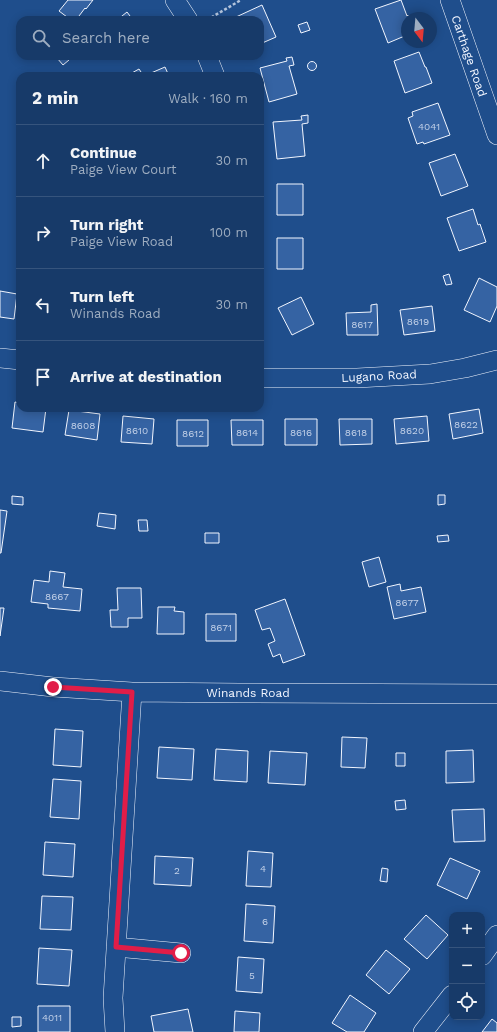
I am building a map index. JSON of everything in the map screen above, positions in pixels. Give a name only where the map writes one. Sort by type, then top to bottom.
[{"type":"street","points":[[175,0],[185,16]]},
{"type":"street","name":"Carthage Road","points":[[450,0],[497,135]]},
{"type":"street","points":[[209,60],[214,72]]},
{"type":"street","points":[[0,358],[16,360]]},
{"type":"street","name":"Lugano Road","points":[[264,378],[357,378],[409,375],[465,368],[497,360]]},
{"type":"street","name":"Winands Road","points":[[0,681],[53,687],[132,692],[497,694]]},
{"type":"street","points":[[115,1032],[113,998],[132,692]]},
{"type":"street","points":[[485,952],[497,935]]},
{"type":"street","points":[[116,947],[181,953]]},
{"type":"street","points":[[424,1032],[449,999]]},
{"type":"path","points":[[215,16],[241,0]]},
{"type":"building","points":[[68,0],[93,0],[79,16],[66,16],[59,11]]},
{"type":"building","points":[[401,0],[406,12],[401,12],[401,38],[388,43],[375,9]]},
{"type":"building","points":[[262,5],[276,37],[264,42],[264,16],[238,16]]},
{"type":"building","points":[[127,12],[130,16],[122,16]]},
{"type":"building","points":[[307,22],[310,30],[301,33],[298,25]]},
{"type":"building","points":[[419,52],[432,83],[405,93],[394,61]]},
{"type":"building","points":[[292,57],[294,65],[289,66],[297,94],[269,102],[264,83],[264,72],[261,72],[260,68],[287,61],[286,58]]},
{"type":"building","points":[[59,60],[69,60],[63,65]]},
{"type":"building","points":[[310,62],[314,62],[316,66],[314,70],[310,70],[308,68],[308,64]]},
{"type":"building","points":[[165,67],[167,72],[153,72]]},
{"type":"building","points":[[139,69],[141,72],[134,72]]},
{"type":"building","points":[[438,103],[450,135],[424,144],[423,142],[417,144],[408,118],[413,116],[412,112]]},
{"type":"building","points":[[308,115],[308,123],[302,124],[305,156],[277,159],[273,122],[302,120],[301,116]]},
{"type":"building","points":[[455,154],[468,186],[441,196],[429,163]]},
{"type":"building","points":[[277,184],[303,184],[303,215],[277,215]]},
{"type":"building","points":[[473,209],[478,225],[480,224],[486,242],[459,251],[447,218]]},
{"type":"building","points":[[277,238],[303,238],[303,269],[277,269]]},
{"type":"building","points":[[449,274],[452,284],[446,285],[443,276]]},
{"type":"building","points":[[479,278],[497,287],[497,306],[490,322],[464,310]]},
{"type":"building","points":[[0,291],[16,294],[14,319],[0,317]]},
{"type":"building","points":[[301,297],[314,324],[292,335],[278,308]]},
{"type":"building","points":[[377,304],[378,335],[347,335],[346,313],[371,312],[371,305]]},
{"type":"building","points":[[432,306],[435,331],[404,335],[400,310]]},
{"type":"building","points":[[15,402],[16,412],[46,412],[43,432],[12,428]]},
{"type":"building","points":[[479,409],[483,433],[453,439],[449,414]]},
{"type":"building","points":[[69,412],[100,414],[97,440],[65,435]]},
{"type":"building","points":[[123,416],[154,419],[152,444],[121,442]]},
{"type":"building","points":[[427,416],[429,441],[396,444],[394,419]]},
{"type":"building","points":[[285,419],[317,419],[317,445],[285,445]]},
{"type":"building","points":[[339,419],[372,419],[372,444],[340,445]]},
{"type":"building","points":[[177,420],[208,420],[208,446],[177,446]]},
{"type":"building","points":[[231,420],[263,420],[263,445],[232,445]]},
{"type":"building","points":[[438,495],[445,495],[445,504],[438,505]]},
{"type":"building","points":[[12,496],[23,497],[23,505],[12,504]]},
{"type":"building","points":[[0,510],[7,511],[1,553],[0,553]]},
{"type":"building","points":[[99,513],[116,515],[115,529],[97,526]]},
{"type":"building","points":[[138,520],[147,520],[148,531],[139,531]]},
{"type":"building","points":[[205,533],[219,533],[219,543],[205,543]]},
{"type":"building","points":[[448,535],[449,541],[438,542],[437,536]]},
{"type":"building","points":[[379,557],[386,582],[369,587],[362,562]]},
{"type":"building","points":[[50,571],[65,573],[63,587],[82,589],[80,611],[48,608],[48,604],[31,602],[34,580],[49,582]]},
{"type":"building","points":[[400,584],[401,591],[421,587],[426,612],[394,619],[387,587]]},
{"type":"building","points":[[117,588],[141,588],[142,618],[128,618],[128,627],[111,627],[110,610],[118,610]]},
{"type":"building","points":[[285,599],[305,655],[283,663],[280,654],[273,657],[268,644],[275,641],[270,628],[262,630],[255,610]]},
{"type":"building","points":[[158,607],[175,607],[174,611],[184,612],[184,634],[157,634]]},
{"type":"building","points":[[0,608],[4,608],[0,636]]},
{"type":"building","points":[[206,614],[236,614],[236,641],[206,641]]},
{"type":"building","points":[[55,729],[83,731],[81,767],[53,765]]},
{"type":"building","points":[[342,737],[367,738],[365,768],[341,767]]},
{"type":"building","points":[[159,747],[194,749],[192,780],[157,778]]},
{"type":"building","points":[[216,749],[248,751],[247,782],[214,780]]},
{"type":"building","points":[[473,750],[474,782],[446,783],[446,751]]},
{"type":"building","points":[[270,751],[307,753],[305,785],[268,783]]},
{"type":"building","points":[[396,753],[405,753],[405,766],[396,766]]},
{"type":"building","points":[[53,779],[81,781],[79,819],[50,817]]},
{"type":"building","points":[[405,800],[406,809],[396,810],[395,801]]},
{"type":"building","points":[[484,809],[485,841],[454,842],[452,810]]},
{"type":"building","points":[[45,842],[75,844],[73,877],[43,875]]},
{"type":"building","points":[[248,851],[273,853],[271,887],[246,886]]},
{"type":"building","points":[[155,856],[193,858],[191,886],[154,884]]},
{"type":"building","points":[[450,858],[480,871],[467,899],[437,885]]},
{"type":"building","points":[[382,868],[388,869],[387,882],[380,881]]},
{"type":"building","points":[[42,896],[73,897],[71,930],[40,929]]},
{"type":"building","points":[[246,904],[275,906],[273,943],[244,941]]},
{"type":"building","points":[[426,915],[448,935],[427,959],[404,939]]},
{"type":"building","points":[[39,948],[72,950],[69,986],[37,984]]},
{"type":"building","points":[[386,950],[410,969],[389,994],[366,975]]},
{"type":"building","points":[[238,957],[264,959],[262,993],[236,991]]},
{"type":"building","points":[[350,995],[376,1013],[364,1032],[347,1032],[332,1023]]},
{"type":"building","points":[[38,1006],[70,1006],[70,1032],[38,1032]]},
{"type":"building","points":[[188,1009],[193,1032],[154,1032],[151,1016]]},
{"type":"building","points":[[235,1011],[260,1013],[259,1032],[234,1032]]},
{"type":"building","points":[[12,1017],[21,1017],[21,1026],[12,1027]]},
{"type":"building","points":[[492,1019],[497,1023],[497,1032],[482,1032]]},
{"type":"route","points":[[53,687],[132,692],[116,947],[181,953]]}]
